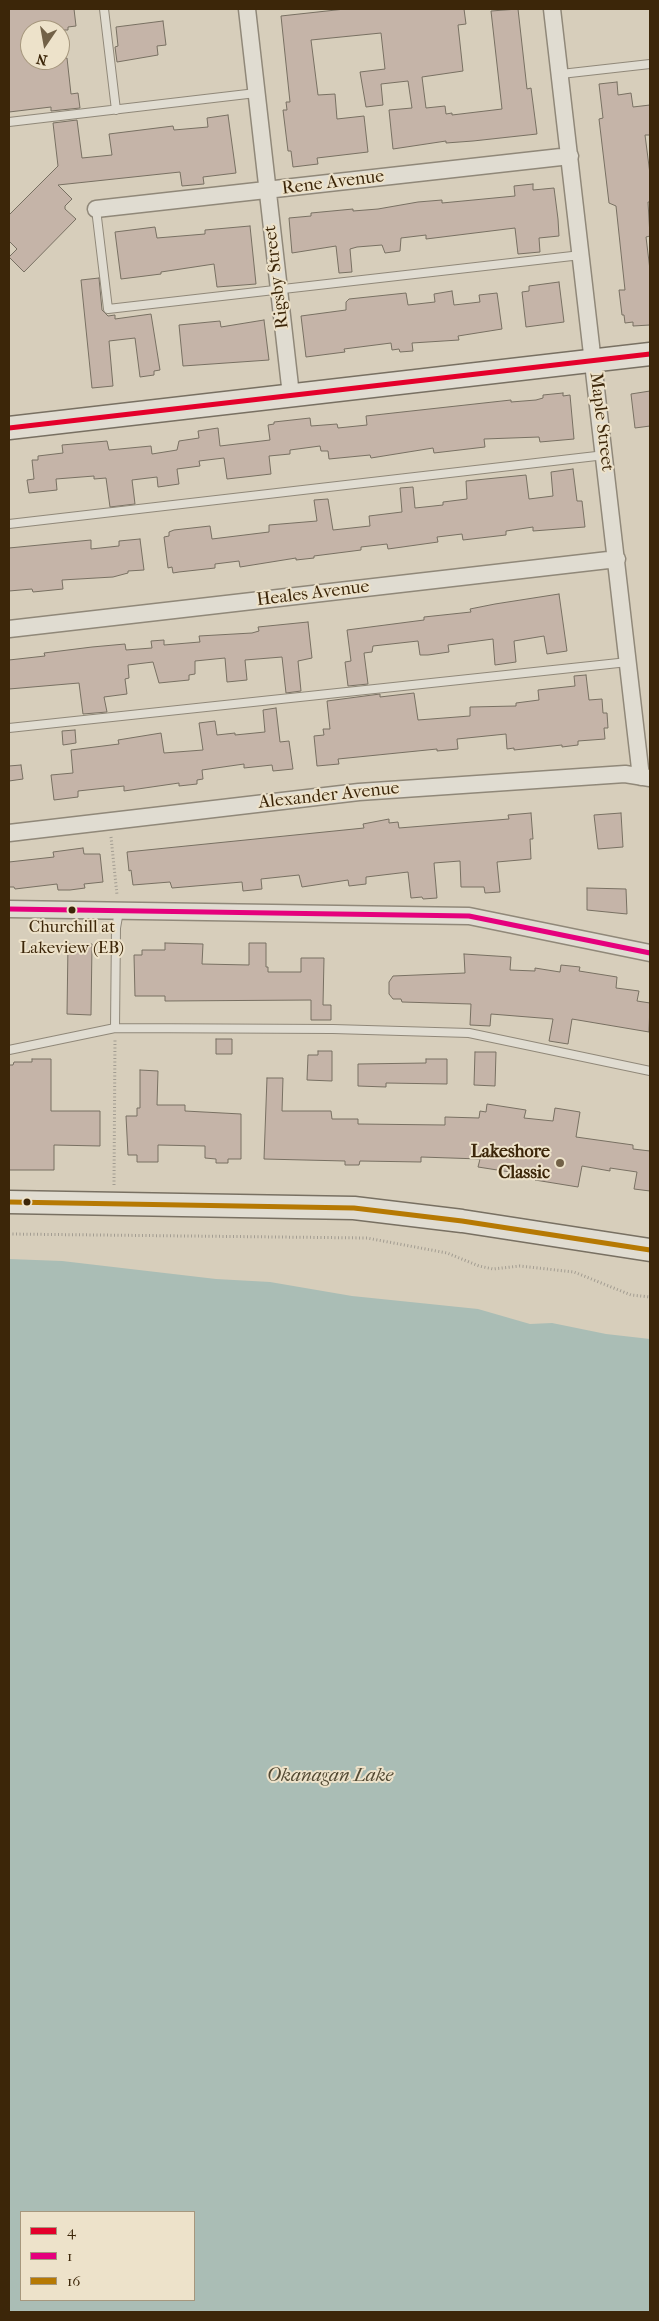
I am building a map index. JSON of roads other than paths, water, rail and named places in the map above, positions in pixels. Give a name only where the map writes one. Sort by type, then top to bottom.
[{"type":"main road","points":[[9,428],[650,354]]},
{"type":"main road","points":[[9,1202],[354,1208],[443,1218],[650,1250]]},
{"type":"street","name":"Rigsby Street","points":[[247,9],[290,395]]},
{"type":"street","name":"Maple Street","points":[[552,9],[606,455],[628,662],[645,778]]},
{"type":"street","name":"Rene Avenue","points":[[96,209],[570,156]]},
{"type":"street","name":"Heales Avenue","points":[[9,629],[617,559]]},
{"type":"street","name":"Alexander Avenue","points":[[9,833],[359,792],[625,774],[645,778]]},
{"type":"street","points":[[9,909],[469,916],[650,953]]},
{"type":"lane","points":[[104,9],[116,110]]},
{"type":"lane","points":[[561,74],[650,64]]},
{"type":"lane","points":[[9,122],[256,93]]},
{"type":"lane","points":[[96,209],[108,309],[581,255]]},
{"type":"lane","points":[[9,524],[606,455]]},
{"type":"lane","points":[[9,728],[628,662]]},
{"type":"lane","points":[[115,1028],[116,928],[118,911]]},
{"type":"lane","points":[[9,1050],[115,1028],[333,1029],[469,1033],[650,1071]]},
{"type":"water","name":"Okanagan Lake","points":[[9,1259],[62,1261],[216,1279],[270,1282],[352,1296],[478,1309],[530,1324],[552,1323],[606,1334],[650,1339],[650,2312],[9,2312]]},
{"type":"place","name":"Churchill at Lakeview (EB)","points":[[72,910]]},
{"type":"place","name":"Lakeshore Classic","points":[[560,1163]]}]
